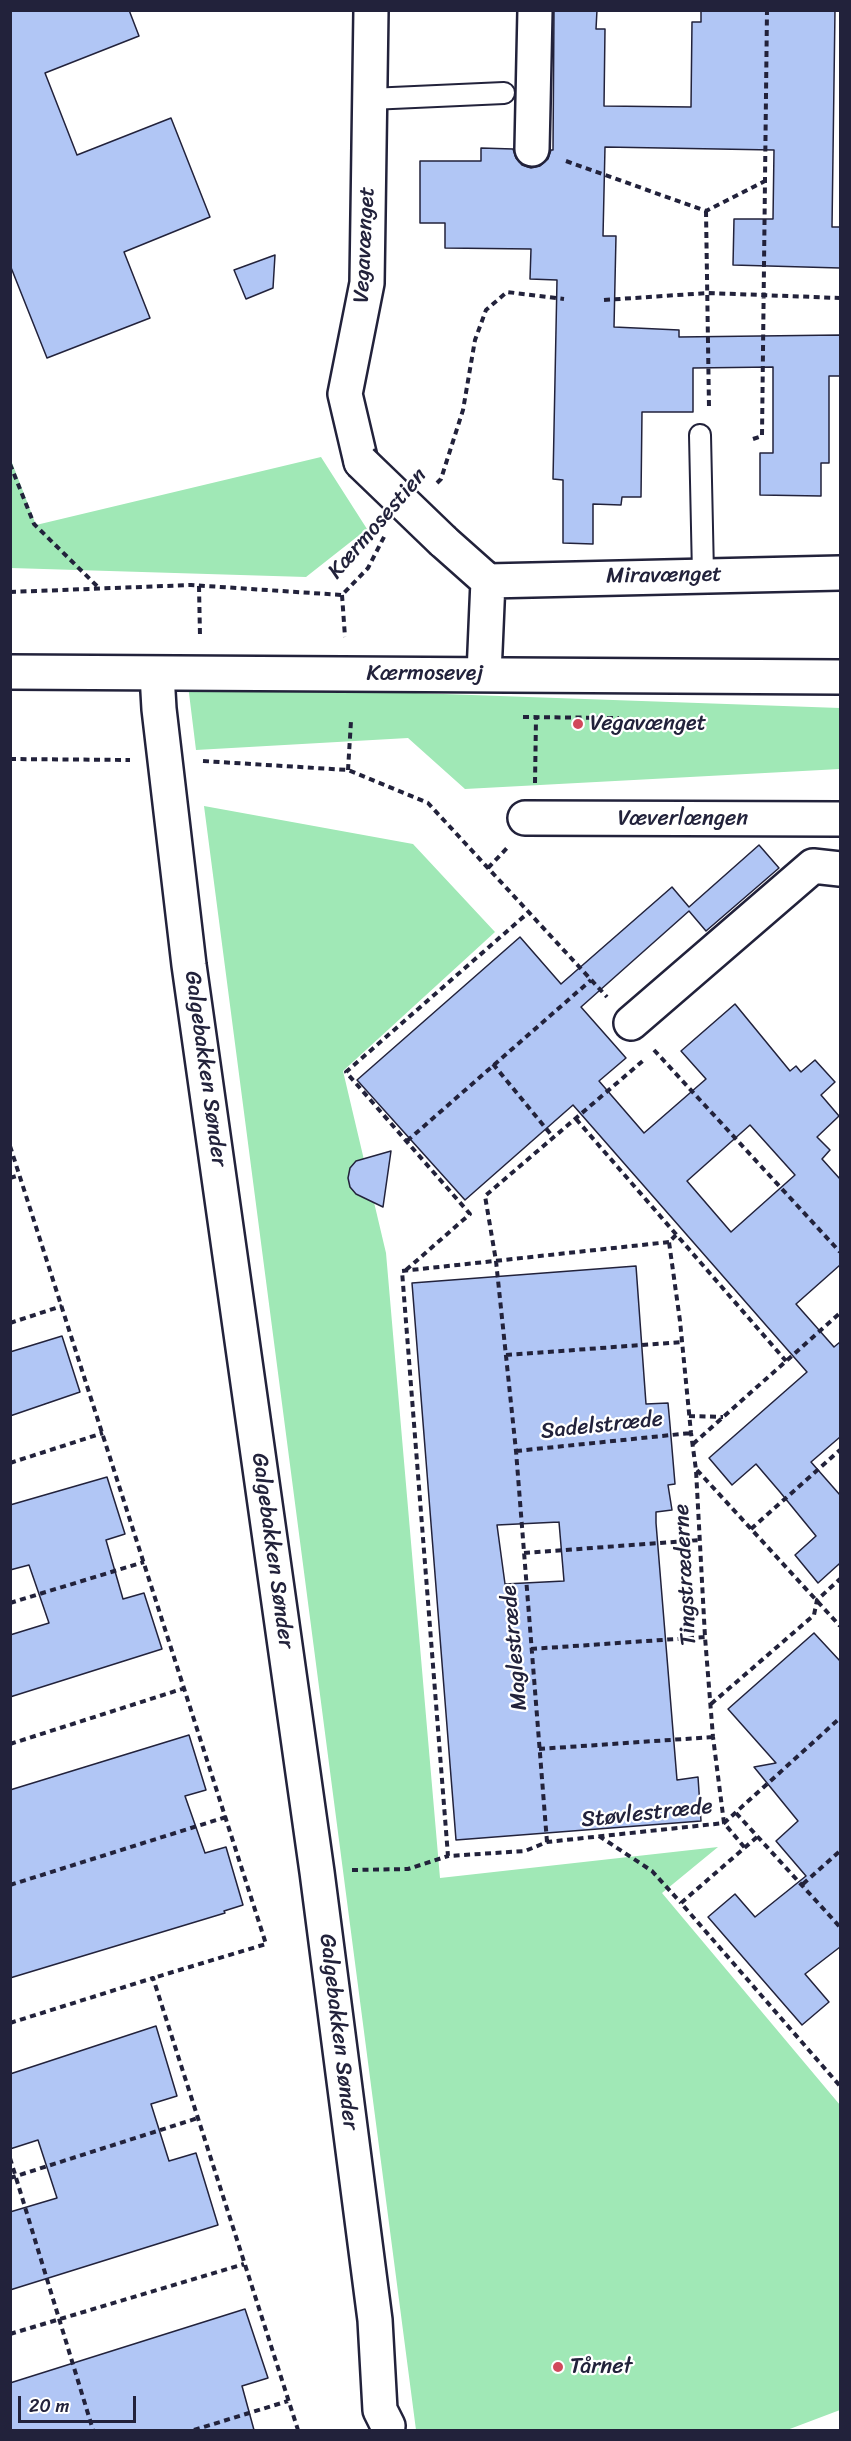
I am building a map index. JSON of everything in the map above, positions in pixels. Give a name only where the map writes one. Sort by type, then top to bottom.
[{"type":"street","name":"Vegavænget","points":[[371,10],[367,283],[345,394],[361,462],[488,581]]},
{"type":"street","points":[[532,149],[536,10]]},
{"type":"street","name":"Miravænget","points":[[488,581],[703,574],[840,573]]},
{"type":"street","points":[[484,674],[488,581]]},
{"type":"street","name":"Kærmosevej","points":[[10,672],[840,677]]},
{"type":"street","name":"Galgebakken Sønder","points":[[157,674],[159,709],[189,964],[317,1872],[375,2320],[380,2410],[388,2426]]},
{"type":"street","name":"Væverlængen","points":[[525,818],[840,819]]},
{"type":"street","points":[[631,1023],[813,866],[840,869]]},
{"type":"lane","points":[[370,99],[504,93]]},
{"type":"lane","points":[[700,435],[703,574]]},
{"type":"path","points":[[753,439],[762,436],[767,10]]},
{"type":"path","points":[[532,149],[706,211],[765,181]]},
{"type":"path","points":[[700,435],[709,428],[706,211]]},
{"type":"path","name":"Kærmosestien","points":[[434,486],[441,479],[463,410],[475,340],[486,310],[507,292],[564,299]]},
{"type":"path","points":[[604,300],[708,293],[840,298]]},
{"type":"path","points":[[10,464],[34,524],[100,589]]},
{"type":"path","name":"Kærmosestien","points":[[10,592],[199,586],[342,595],[368,567],[384,537],[391,529]]},
{"type":"path","points":[[199,586],[200,638]]},
{"type":"path","points":[[342,595],[345,638]]},
{"type":"path","points":[[523,717],[619,718]]},
{"type":"path","points":[[535,788],[536,717]]},
{"type":"path","points":[[348,771],[351,721]]},
{"type":"path","points":[[10,759],[141,761]]},
{"type":"path","points":[[200,761],[348,771],[428,803]]},
{"type":"path","points":[[448,1856],[402,1271],[405,1271],[470,1214],[346,1072],[529,912]]},
{"type":"path","points":[[407,1141],[591,980]]},
{"type":"path","points":[[654,1051],[485,1196],[496,1262],[506,1355],[683,1342]]},
{"type":"path","points":[[493,1064],[554,1137]]},
{"type":"path","points":[[576,1119],[786,1361]]},
{"type":"path","points":[[10,1146],[266,1944],[10,2024]]},
{"type":"path","points":[[10,1178],[20,1175]]},
{"type":"path","points":[[405,1271],[669,1242],[676,1235]]},
{"type":"path","name":"Tingstræderne","points":[[669,1242],[683,1342],[696,1470],[705,1637],[713,1737],[724,1823]]},
{"type":"path","points":[[10,1323],[62,1306]]},
{"type":"path","points":[[693,1444],[840,1313]]},
{"type":"path","name":"Maglestræde","points":[[506,1355],[516,1451],[547,1842]]},
{"type":"path","points":[[689,1416],[724,1417]]},
{"type":"path","points":[[10,1463],[102,1433]]},
{"type":"path","name":"Sadelstræde","points":[[516,1451],[691,1433]]},
{"type":"path","points":[[751,1529],[840,1450]]},
{"type":"path","points":[[696,1470],[840,1626]]},
{"type":"path","points":[[524,1553],[700,1540]]},
{"type":"path","points":[[10,1603],[144,1562]]},
{"type":"path","points":[[711,1704],[814,1615],[817,1600],[840,1580]]},
{"type":"path","points":[[531,1650],[705,1637]]},
{"type":"path","points":[[10,1744],[185,1688]]},
{"type":"path","points":[[736,1813],[840,1718]]},
{"type":"path","points":[[539,1749],[713,1737]]},
{"type":"path","name":"Støvlestræde","points":[[317,1872],[408,1869],[448,1856],[525,1851],[547,1842],[724,1823],[736,1813],[840,1927]]},
{"type":"path","points":[[10,1886],[226,1817]]},
{"type":"path","points":[[724,1823],[745,1848]]},
{"type":"path","points":[[597,1836],[652,1871],[840,2086]]},
{"type":"path","points":[[681,1903],[757,1837]]},
{"type":"path","points":[[803,1884],[840,1851]]},
{"type":"path","points":[[153,1978],[298,2430]]},
{"type":"path","points":[[10,2178],[198,2118]]},
{"type":"path","points":[[10,2158],[93,2430]]},
{"type":"path","points":[[10,2334],[244,2264]]},
{"type":"path","points":[[194,2430],[288,2401]]},
{"type":"green space","points":[[321,457],[367,529],[306,577],[11,568],[11,460],[36,525]]},
{"type":"green space","points":[[188,685],[840,708],[840,769],[465,789],[408,738],[196,750]]},
{"type":"green space","points":[[204,806],[413,844],[495,932],[343,1071],[386,1253],[440,1878],[718,1847],[662,1893],[840,2105],[840,2410],[787,2430],[416,2430]]},
{"type":"building","points":[[10,10],[129,10],[139,36],[45,73],[77,155],[171,118],[210,217],[124,252],[150,318],[47,358],[10,265]]},
{"type":"building","points":[[554,10],[597,10],[596,29],[605,29],[604,106],[691,107],[692,22],[701,22],[701,10],[835,10],[832,227],[840,227],[840,268],[733,265],[734,219],[773,219],[774,150],[605,147],[603,236],[616,236],[614,327],[679,330],[679,337],[840,335],[840,376],[829,376],[829,463],[821,463],[821,496],[760,495],[760,453],[773,453],[773,367],[693,368],[693,412],[642,412],[641,497],[622,497],[621,505],[593,504],[593,544],[563,543],[563,480],[553,479],[557,280],[530,279],[531,249],[445,248],[445,223],[420,223],[420,161],[481,161],[481,148],[513,149],[522,165],[531,168],[540,166],[548,159],[553,150]]},
{"type":"building","points":[[275,255],[273,288],[246,299],[234,270]]},
{"type":"building","points":[[759,845],[779,868],[706,931],[689,911],[581,1007],[626,1058],[599,1081],[644,1133],[706,1079],[681,1051],[735,1004],[790,1071],[796,1066],[801,1072],[815,1060],[835,1082],[821,1095],[839,1116],[817,1137],[830,1150],[822,1159],[840,1179],[840,1265],[796,1304],[834,1347],[840,1342],[840,1437],[811,1462],[840,1495],[840,1566],[839,1564],[818,1583],[795,1555],[816,1536],[756,1464],[732,1485],[709,1458],[807,1372],[573,1105],[465,1200],[357,1080],[520,937],[561,984],[672,887],[689,907]],"holes":[[[750,1125],[795,1175],[731,1232],[687,1181]]]},
{"type":"building","points":[[391,1151],[383,1207],[356,1194],[350,1187],[348,1178],[350,1168],[356,1161]]},
{"type":"building","points":[[636,1266],[646,1404],[668,1403],[675,1484],[668,1485],[672,1510],[656,1512],[656,1523],[677,1780],[698,1777],[701,1821],[456,1840],[412,1283]],"holes":[[[559,1522],[564,1581],[505,1584],[497,1525]]]},
{"type":"building","points":[[62,1336],[80,1392],[10,1416],[10,1352]]},
{"type":"building","points":[[107,1477],[125,1534],[106,1540],[123,1599],[144,1593],[162,1649],[10,1697],[10,1635],[49,1623],[29,1565],[10,1570],[10,1505]]},
{"type":"building","points":[[814,1633],[840,1661],[840,1947],[805,1974],[829,2002],[802,2025],[708,1917],[735,1894],[755,1917],[806,1876],[776,1841],[798,1821],[754,1767],[776,1763],[728,1709]]},
{"type":"building","points":[[189,1735],[206,1790],[185,1796],[205,1853],[226,1847],[243,1905],[224,1911],[225,1913],[10,1978],[10,1790]]},
{"type":"building","points":[[156,2026],[177,2096],[151,2104],[169,2161],[196,2153],[218,2225],[10,2290],[10,2212],[57,2198],[38,2140],[10,2149],[10,2074]]},
{"type":"building","points":[[245,2309],[268,2378],[242,2386],[254,2430],[10,2430],[10,2383]]},
{"type":"place","name":"Vegavænget","points":[[578,724]]},
{"type":"place","name":"Tårnet","points":[[558,2367]]}]
